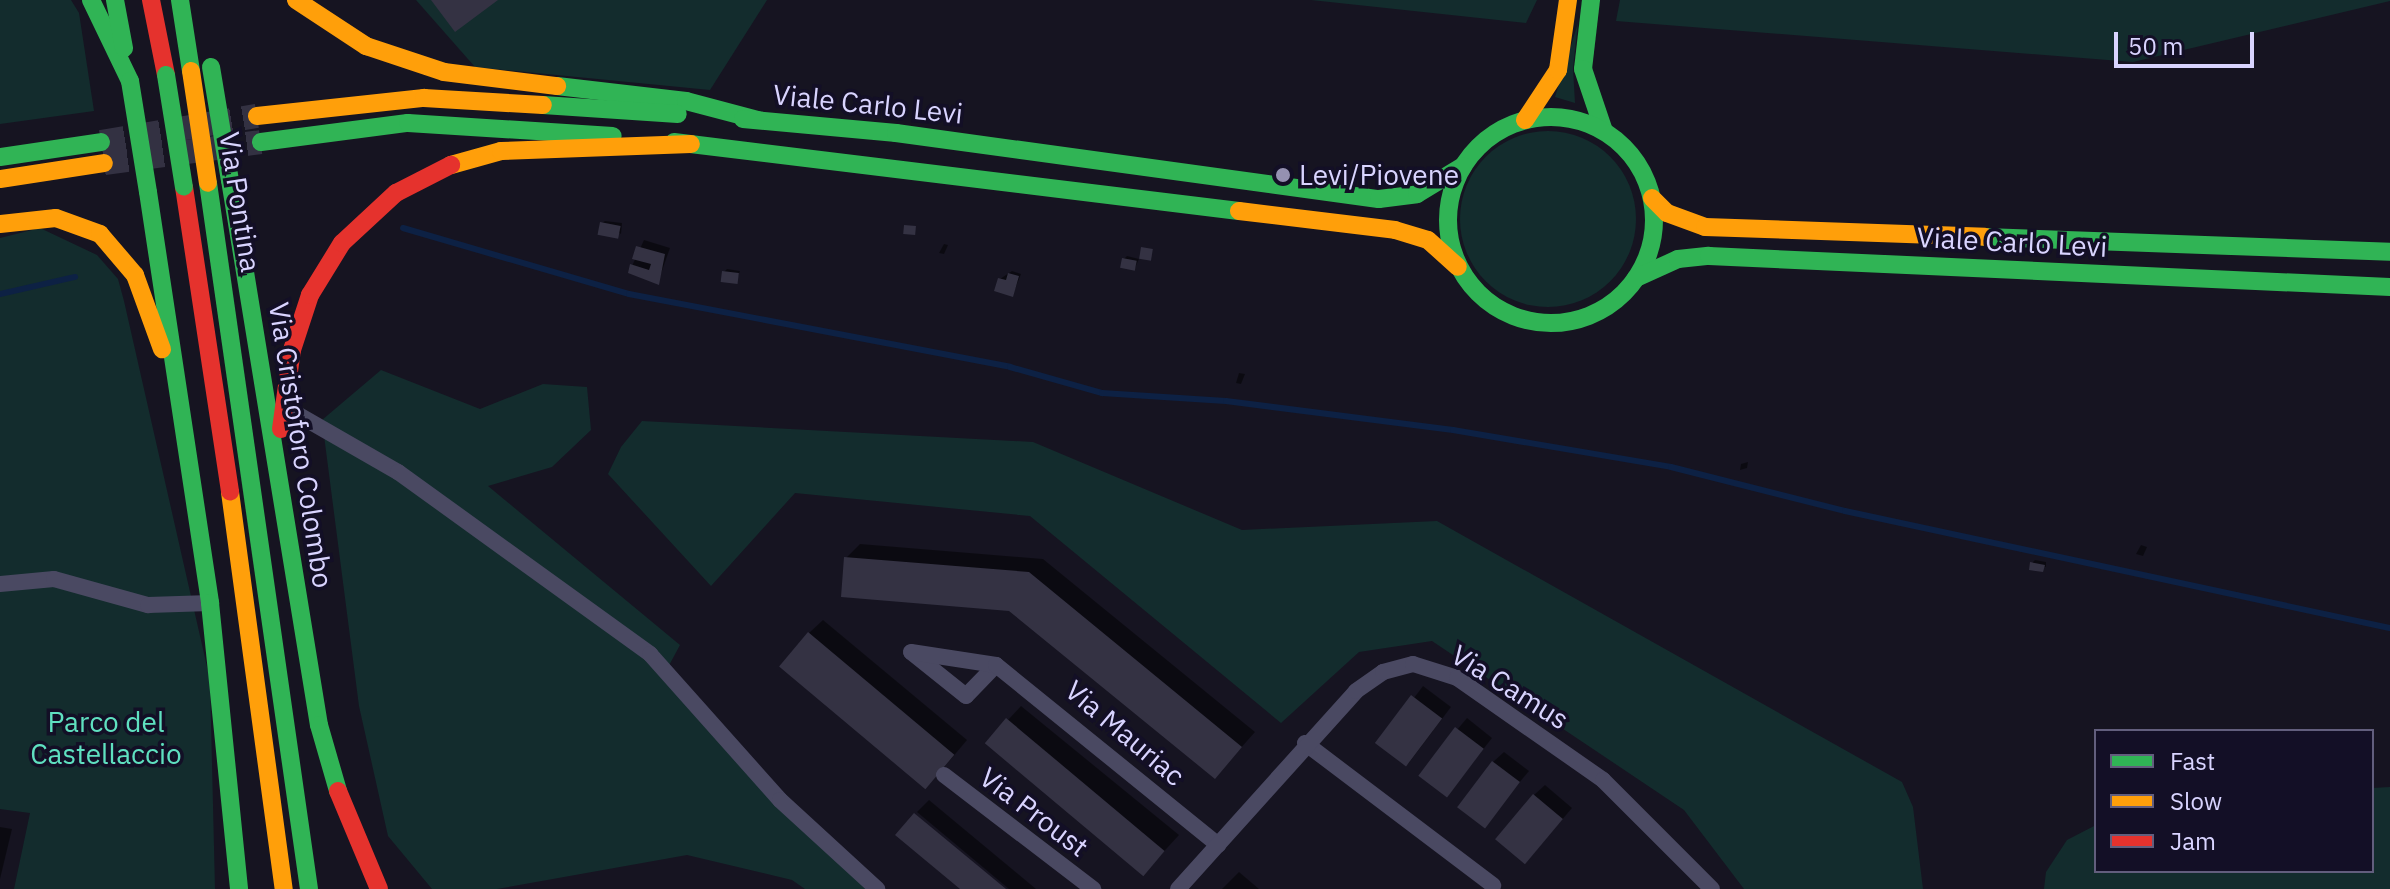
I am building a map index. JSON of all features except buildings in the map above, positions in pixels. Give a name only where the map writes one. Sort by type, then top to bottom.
[{"type":"main road","points":[[91,0],[130,81]]},
{"type":"main road","points":[[115,0],[184,408],[210,603],[239,889]]},
{"type":"main road","points":[[151,0],[184,187],[257,664],[284,889]]},
{"type":"main road","name":"Via Pontina","points":[[180,0],[309,889]]},
{"type":"main road","points":[[193,0],[211,67]]},
{"type":"main road","name":"Via Cristoforo Colombo","points":[[201,0],[319,725],[350,825],[379,889]]},
{"type":"main road","points":[[296,0],[366,46],[423,67],[485,79],[686,101],[758,120]]},
{"type":"main road","points":[[1525,120],[1558,70],[1568,0]]},
{"type":"main road","points":[[1591,0],[1583,69],[1604,131]]},
{"type":"main road","name":"Viale Carlo Levi","points":[[257,116],[424,98],[758,120],[896,133],[1379,199],[1417,194],[1463,166]]},
{"type":"main road","points":[[1573,119],[1604,131],[1632,157],[1652,198],[1651,240],[1636,278],[1595,313],[1544,323],[1502,312],[1477,292],[1458,267],[1447,226],[1453,185],[1463,166],[1489,137],[1525,120],[1573,119]]},
{"type":"main road","name":"Viale Carlo Levi","points":[[261,142],[419,123],[691,144],[1395,230],[1428,240],[1458,267]]},
{"type":"main road","points":[[0,141],[92,142],[0,157]]},
{"type":"main road","points":[[276,467],[283,406],[299,325],[317,281],[358,224],[396,193],[460,161],[501,151],[691,144]]},
{"type":"main road","points":[[0,179],[101,163],[0,196]]},
{"type":"main road","name":"Viale Carlo Levi","points":[[1652,198],[1667,213],[1705,227],[2390,252]]},
{"type":"main road","points":[[0,224],[64,219],[115,246],[139,281],[184,408]]},
{"type":"main road","name":"Viale Carlo Levi","points":[[1636,278],[1678,259],[1709,256],[2390,287]]},
{"type":"main road","points":[[272,889],[275,819]]},
{"type":"main road","points":[[350,825],[392,889]]},
{"type":"street","points":[[283,406],[398,472],[650,654],[780,800],[877,889]]},
{"type":"street","points":[[0,584],[54,579],[148,605],[210,603]]},
{"type":"street","name":"Via Mauriac","points":[[996,665],[966,696],[911,652],[996,665],[1218,845]]},
{"type":"street","name":"Via Camus","points":[[1178,889],[1305,743],[1383,672],[1413,664],[1430,666],[1525,722],[1603,780],[1712,889]]},
{"type":"street","points":[[1305,743],[1493,885]]},
{"type":"street","name":"Via Proust","points":[[944,775],[1093,889]]},
{"type":"green space","points":[[0,0],[71,0],[79,13],[94,111],[0,124]]},
{"type":"green space","points":[[416,0],[767,0],[710,90],[475,67]]},
{"type":"green space","points":[[1311,0],[1537,0],[1526,23]]},
{"type":"green space","points":[[1620,0],[2390,1],[2133,62],[1616,21]]},
{"type":"green space","points":[[1578,23],[1573,68],[1575,103],[1555,97]]},
{"type":"green space","points":[[1548,131],[1582,138],[1610,157],[1629,185],[1636,219],[1629,253],[1610,281],[1582,300],[1548,307],[1514,300],[1486,281],[1467,253],[1460,219],[1467,185],[1486,157],[1514,138]]},
{"type":"green space","name":"Parco del Castellaccio","points":[[40,228],[97,255],[118,279],[124,301],[210,680],[215,889],[14,889],[30,813],[0,809],[0,238]]},
{"type":"green space","points":[[381,370],[480,409],[543,384],[587,387],[591,430],[552,467],[488,486],[680,645],[666,671],[877,889],[805,889],[792,880],[687,855],[497,889],[432,889],[388,836],[359,706],[322,420]]},
{"type":"green space","points":[[642,421],[1033,442],[1242,530],[1437,521],[1902,782],[1913,807],[1923,889],[1744,889],[1684,810],[1432,641],[1359,652],[1281,723],[1030,516],[795,493],[711,586],[608,474],[621,447]]},
{"type":"green space","points":[[2390,787],[2390,889],[2044,889],[2046,872],[2067,840],[2094,826],[2094,873],[2374,873],[2374,788]]},
{"type":"waterway","points":[[403,228],[629,294],[1010,367],[1102,393],[1226,401],[1453,430],[1671,467],[1845,511],[2390,628]]},
{"type":"waterway","points":[[0,294],[75,277]]},
{"type":"tunnel","points":[[101,142],[257,116]]},
{"type":"tunnel","points":[[104,163],[261,142]]},
{"type":"traffic: fast","points":[[91,0],[130,81]]},
{"type":"traffic: fast","points":[[115,0],[124,48]]},
{"type":"traffic: fast","points":[[180,0],[191,71]]},
{"type":"traffic: fast","points":[[1591,0],[1583,69],[1604,131]]},
{"type":"traffic: fast","points":[[211,67],[230,180]]},
{"type":"traffic: fast","points":[[166,75],[184,187]]},
{"type":"traffic: fast","points":[[130,81],[148,192]]},
{"type":"traffic: fast","points":[[557,86],[686,101],[758,120]]},
{"type":"traffic: fast","points":[[543,105],[678,114]]},
{"type":"traffic: fast","points":[[1551,117],[1590,125],[1624,147],[1646,181],[1654,220],[1646,259],[1624,293],[1590,315],[1551,323],[1512,315],[1478,293],[1456,259],[1448,220],[1456,181],[1478,147],[1512,125],[1551,117]]},
{"type":"traffic: fast","points":[[743,119],[896,133],[1379,199],[1417,194],[1463,166]]},
{"type":"traffic: fast","points":[[261,142],[408,123],[613,136]]},
{"type":"traffic: fast","points":[[0,157],[101,142]]},
{"type":"traffic: fast","points":[[674,142],[1239,211]]},
{"type":"traffic: fast","points":[[230,180],[319,725],[338,791]]},
{"type":"traffic: fast","points":[[208,183],[309,889]]},
{"type":"traffic: fast","points":[[148,192],[210,603],[239,889]]},
{"type":"traffic: fast","points":[[1985,237],[2390,252]]},
{"type":"traffic: fast","points":[[1636,278],[1678,259],[1709,256],[2390,287]]},
{"type":"traffic: slow","points":[[296,0],[366,46],[444,72],[557,86]]},
{"type":"traffic: slow","points":[[1525,120],[1558,70],[1568,0]]},
{"type":"traffic: slow","points":[[191,71],[208,183]]},
{"type":"traffic: slow","points":[[257,116],[424,98],[543,105]]},
{"type":"traffic: slow","points":[[451,165],[501,151],[691,144]]},
{"type":"traffic: slow","points":[[0,179],[104,163]]},
{"type":"traffic: slow","points":[[1652,198],[1667,213],[1705,227],[1985,237]]},
{"type":"traffic: slow","points":[[1239,211],[1395,230],[1428,240],[1458,267]]},
{"type":"traffic: slow","points":[[0,224],[56,218],[100,234],[135,275],[162,349]]},
{"type":"traffic: slow","points":[[230,492],[284,889]]},
{"type":"traffic: jam","points":[[151,0],[166,75]]},
{"type":"traffic: jam","points":[[281,429],[292,350],[310,295],[342,243],[396,193],[451,165]]},
{"type":"traffic: jam","points":[[184,187],[230,492]]},
{"type":"traffic: jam","points":[[338,791],[379,889]]},
{"type":"place","name":"Levi/Piovene","points":[[1283,175]]}]
